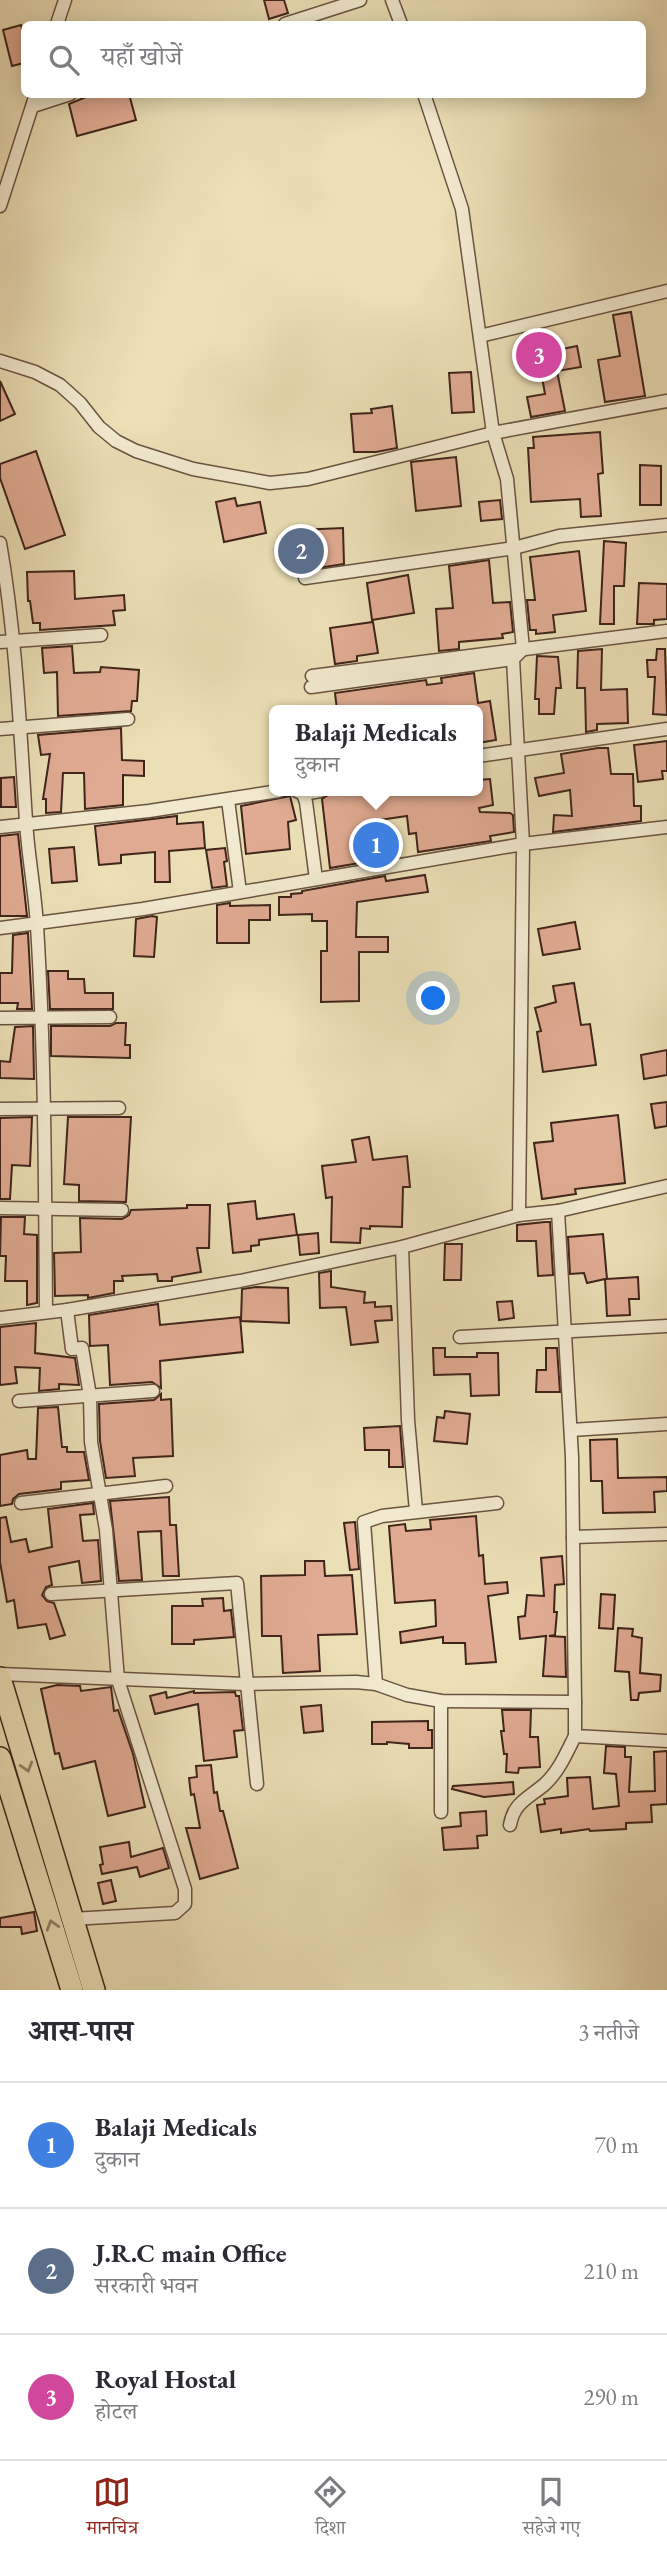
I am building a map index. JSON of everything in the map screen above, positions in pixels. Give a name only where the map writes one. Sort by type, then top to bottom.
[{"type":"main road","points":[[0,1676],[94,1990]]},
{"type":"main road","points":[[0,1758],[72,1990]]},
{"type":"street","points":[[58,21],[65,0]]},
{"type":"street","points":[[294,21],[360,0]]},
{"type":"street","points":[[393,0],[400,21]]},
{"type":"street","points":[[425,98],[462,209],[494,433],[508,479],[523,649]]},
{"type":"street","points":[[0,206],[35,101]]},
{"type":"street","points":[[480,336],[667,291]]},
{"type":"street","points":[[0,361],[35,372],[60,385],[80,403],[99,427],[116,441],[192,469],[270,483],[307,479],[494,433],[667,401]]},
{"type":"street","points":[[306,582],[514,550],[559,536],[667,525]]},
{"type":"street","points":[[0,542],[8,590],[6,641],[21,727],[26,824],[37,923],[47,1312]]},
{"type":"street","points":[[523,649],[513,659],[312,682],[523,649],[667,631]]},
{"type":"street","points":[[6,641],[101,635]]},
{"type":"street","points":[[513,659],[512,755],[523,844],[519,1215]]},
{"type":"street","points":[[0,729],[128,719]]},
{"type":"street","points":[[483,763],[512,755],[667,729]]},
{"type":"street","points":[[483,756],[512,755]]},
{"type":"street","points":[[0,827],[149,811],[269,793]]},
{"type":"street","points":[[302,796],[306,802],[316,879]]},
{"type":"street","points":[[228,800],[240,892]]},
{"type":"street","points":[[0,928],[143,909],[523,844],[667,827]]},
{"type":"street","points":[[0,1018],[110,1017]]},
{"type":"street","points":[[0,1109],[119,1108]]},
{"type":"street","points":[[0,1318],[67,1310],[240,1281],[402,1247],[519,1215],[558,1211],[667,1186]]},
{"type":"street","points":[[0,1208],[122,1210]]},
{"type":"street","points":[[510,1825],[517,1805],[546,1783],[560,1766],[575,1736],[571,1430],[558,1211]]},
{"type":"street","points":[[402,1247],[408,1420],[416,1511]]},
{"type":"street","points":[[67,1310],[72,1349],[82,1348],[90,1396],[91,1441],[112,1589],[118,1680],[185,1889],[185,1903],[175,1913],[72,1919]]},
{"type":"street","points":[[460,1337],[667,1327]]},
{"type":"street","points":[[19,1401],[153,1391]]},
{"type":"street","points":[[571,1430],[667,1424]]},
{"type":"street","points":[[21,1503],[166,1486]]},
{"type":"street","points":[[376,1684],[364,1522],[382,1516],[416,1511],[497,1503]]},
{"type":"street","points":[[573,1537],[667,1534]]},
{"type":"street","points":[[51,1594],[237,1583],[257,1784]]},
{"type":"street","points":[[0,1676],[245,1684],[376,1684],[407,1695],[441,1701],[575,1702]]},
{"type":"street","points":[[441,1701],[441,1812]]},
{"type":"street","points":[[575,1736],[667,1741]]},
{"type":"building","points":[[264,0],[284,0],[288,13],[269,19]]},
{"type":"building","points":[[21,25],[21,64],[12,66],[3,30]]},
{"type":"building","points":[[83,98],[130,98],[136,120],[77,136],[69,104]]},
{"type":"building","points":[[631,312],[645,396],[605,402],[598,360],[620,356],[613,315]]},
{"type":"building","points":[[577,346],[581,367],[557,371],[565,411],[531,417],[527,397],[545,394],[538,354]]},
{"type":"building","points":[[471,372],[474,412],[452,413],[449,373]]},
{"type":"building","points":[[0,381],[15,414],[0,421]]},
{"type":"building","points":[[392,406],[397,448],[354,452],[351,414],[372,413],[371,409]]},
{"type":"building","points":[[600,432],[603,473],[598,474],[601,516],[581,517],[580,499],[531,502],[528,448],[534,448],[533,437]]},
{"type":"building","points":[[36,451],[65,535],[25,549],[0,478],[0,464]]},
{"type":"building","points":[[456,457],[461,506],[416,511],[411,462]]},
{"type":"building","points":[[640,465],[661,466],[661,505],[640,505]]},
{"type":"building","points":[[235,498],[237,506],[260,502],[266,533],[224,542],[216,502]]},
{"type":"building","points":[[500,500],[502,519],[481,521],[479,502]]},
{"type":"building","points":[[343,528],[344,564],[299,571],[298,530]]},
{"type":"building","points":[[604,541],[626,543],[624,586],[614,586],[614,624],[600,624]]},
{"type":"building","points":[[579,551],[586,611],[553,615],[555,632],[536,634],[536,630],[530,630],[527,600],[535,600],[530,557]]},
{"type":"building","points":[[489,560],[493,603],[510,602],[513,632],[502,634],[503,638],[459,642],[459,649],[439,651],[436,609],[453,608],[449,566]]},
{"type":"building","points":[[74,571],[75,599],[124,595],[125,610],[113,611],[115,625],[40,630],[40,623],[33,623],[28,601],[27,572]]},
{"type":"building","points":[[408,575],[414,613],[372,620],[367,583]]},
{"type":"building","points":[[639,583],[667,584],[667,619],[654,620],[654,624],[637,624]]},
{"type":"building","points":[[373,622],[378,653],[357,656],[357,661],[335,664],[330,628]]},
{"type":"building","points":[[72,646],[74,673],[100,672],[101,667],[139,670],[137,701],[132,701],[131,711],[58,716],[57,672],[44,673],[42,648]]},
{"type":"building","points":[[602,649],[601,690],[627,689],[628,723],[597,724],[597,730],[586,732],[585,688],[577,688],[578,651]]},
{"type":"building","points":[[657,649],[665,649],[667,715],[653,714],[655,677],[648,677],[647,660],[656,660]]},
{"type":"building","points":[[537,656],[558,657],[561,688],[556,688],[554,714],[539,714],[539,699],[535,699]]},
{"type":"building","points":[[474,673],[478,703],[490,701],[496,740],[483,742],[483,705],[336,705],[335,693],[426,680],[427,685],[442,683],[441,678]]},
{"type":"building","points":[[121,728],[122,760],[144,761],[144,776],[123,775],[123,805],[85,809],[84,773],[63,773],[61,812],[46,813],[46,799],[43,799],[50,754],[41,755],[38,735]]},
{"type":"building","points":[[667,741],[667,771],[662,771],[663,779],[638,782],[634,745]]},
{"type":"building","points":[[608,748],[611,774],[633,774],[634,806],[641,806],[641,821],[553,832],[554,815],[572,816],[570,790],[539,796],[535,778],[564,773],[561,754]]},
{"type":"building","points":[[14,777],[16,807],[1,807],[1,778]]},
{"type":"building","points":[[490,779],[493,805],[479,808],[480,812],[510,813],[513,815],[514,832],[490,836],[491,841],[418,852],[416,833],[409,834],[407,816],[379,820],[383,859],[330,868],[322,799],[326,796],[483,796],[483,780]]},
{"type":"building","points":[[290,796],[296,820],[288,822],[290,849],[246,854],[241,806]]},
{"type":"building","points":[[177,816],[177,824],[203,822],[205,848],[169,851],[170,882],[155,882],[155,852],[121,855],[121,863],[99,865],[95,826]]},
{"type":"building","points":[[18,834],[27,916],[0,916],[0,836]]},
{"type":"building","points":[[74,847],[77,881],[52,883],[49,849]]},
{"type":"building","points":[[225,848],[227,886],[212,888],[206,850]]},
{"type":"building","points":[[425,875],[428,892],[357,902],[356,937],[388,937],[388,952],[359,952],[359,1001],[321,1002],[321,951],[327,951],[327,921],[312,921],[312,914],[279,915],[279,897],[291,897],[291,894],[302,891],[385,876],[386,881]]},
{"type":"building","points":[[230,903],[230,906],[270,905],[270,920],[249,920],[249,943],[217,943],[217,905]]},
{"type":"building","points":[[157,917],[154,957],[134,956],[136,919]]},
{"type":"building","points":[[575,922],[580,949],[543,955],[538,929]]},
{"type":"building","points":[[28,933],[32,1009],[17,1009],[18,1003],[0,1003],[0,973],[12,973],[13,935]]},
{"type":"building","points":[[48,971],[68,971],[68,979],[84,979],[85,993],[113,993],[113,1009],[50,1009]]},
{"type":"building","points":[[574,983],[581,1025],[590,1024],[596,1065],[543,1072],[537,1032],[541,1031],[535,1008],[556,1002],[553,986]]},
{"type":"building","points":[[126,1023],[125,1045],[130,1045],[130,1058],[51,1056],[51,1026],[110,1026]]},
{"type":"building","points":[[33,1026],[34,1079],[0,1078],[0,1061],[10,1062],[15,1027]]},
{"type":"building","points":[[667,1050],[667,1075],[644,1079],[641,1055]]},
{"type":"building","points":[[667,1102],[667,1126],[655,1128],[651,1104]]},
{"type":"building","points":[[618,1115],[625,1183],[575,1189],[576,1194],[542,1199],[534,1143],[553,1141],[551,1123]]},
{"type":"building","points":[[32,1117],[30,1166],[12,1165],[10,1199],[0,1199],[0,1118]]},
{"type":"building","points":[[68,1117],[131,1117],[126,1202],[79,1201],[79,1185],[64,1184]]},
{"type":"building","points":[[369,1137],[373,1160],[407,1156],[410,1187],[403,1187],[402,1227],[370,1226],[370,1229],[361,1228],[360,1243],[331,1242],[332,1197],[326,1198],[322,1166],[356,1162],[352,1140]]},
{"type":"building","points":[[255,1201],[257,1219],[294,1214],[297,1235],[259,1240],[259,1245],[251,1246],[251,1251],[233,1253],[228,1204]]},
{"type":"building","points":[[187,1205],[210,1205],[209,1248],[197,1248],[201,1272],[172,1277],[172,1281],[158,1281],[157,1274],[122,1276],[123,1281],[114,1281],[114,1293],[88,1298],[88,1295],[55,1296],[54,1253],[81,1252],[80,1218],[122,1219],[129,1215],[131,1210],[187,1208]]},
{"type":"building","points":[[1,1217],[25,1217],[24,1234],[37,1235],[37,1303],[27,1305],[27,1281],[5,1281],[6,1256],[0,1256]]},
{"type":"building","points":[[550,1222],[553,1275],[538,1276],[536,1241],[517,1241],[517,1225]]},
{"type":"building","points":[[318,1233],[319,1253],[300,1255],[298,1235]]},
{"type":"building","points":[[603,1234],[607,1279],[638,1277],[639,1299],[629,1299],[630,1315],[607,1316],[605,1279],[587,1283],[584,1273],[570,1274],[568,1237]]},
{"type":"building","points":[[445,1244],[462,1244],[461,1280],[444,1280]]},
{"type":"building","points":[[331,1271],[331,1287],[365,1292],[364,1303],[375,1302],[375,1307],[391,1306],[392,1320],[375,1321],[378,1342],[351,1345],[346,1307],[320,1308],[319,1273]]},
{"type":"building","points":[[288,1288],[289,1323],[241,1321],[242,1289]]},
{"type":"building","points":[[512,1301],[514,1318],[499,1320],[497,1302]]},
{"type":"building","points":[[158,1304],[160,1325],[240,1317],[243,1352],[160,1361],[161,1388],[152,1382],[110,1385],[108,1345],[90,1346],[89,1315]]},
{"type":"building","points":[[36,1323],[35,1353],[75,1358],[79,1385],[59,1384],[59,1389],[39,1391],[40,1368],[15,1367],[17,1383],[0,1385],[0,1327]]},
{"type":"building","points":[[433,1348],[445,1348],[445,1357],[477,1357],[477,1353],[498,1353],[499,1395],[471,1396],[470,1374],[434,1375]]},
{"type":"building","points":[[546,1348],[557,1348],[560,1392],[536,1392],[537,1370],[546,1370]]},
{"type":"building","points":[[161,1394],[161,1400],[171,1399],[173,1456],[133,1458],[135,1476],[106,1478],[100,1441],[99,1404],[154,1400]]},
{"type":"building","points":[[58,1407],[62,1447],[67,1447],[67,1452],[84,1452],[89,1480],[61,1482],[61,1489],[19,1494],[12,1504],[0,1506],[0,1455],[27,1450],[28,1459],[36,1459],[38,1408]]},
{"type":"building","points":[[445,1411],[470,1414],[467,1444],[434,1441],[437,1417],[444,1418]]},
{"type":"building","points":[[400,1426],[403,1467],[389,1467],[389,1450],[365,1450],[364,1428]]},
{"type":"building","points":[[617,1439],[618,1478],[667,1477],[667,1491],[654,1492],[655,1512],[603,1513],[602,1481],[591,1481],[590,1440]]},
{"type":"building","points":[[169,1497],[170,1525],[176,1525],[179,1576],[163,1576],[161,1531],[138,1532],[142,1580],[119,1581],[110,1501]]},
{"type":"building","points":[[93,1503],[94,1514],[80,1515],[83,1541],[98,1540],[101,1581],[82,1583],[79,1561],[49,1567],[52,1585],[46,1587],[42,1595],[47,1601],[54,1603],[65,1635],[50,1639],[46,1624],[18,1628],[14,1600],[7,1602],[0,1562],[0,1518],[6,1517],[11,1542],[26,1539],[29,1552],[52,1547],[48,1509]]},
{"type":"building","points":[[476,1516],[479,1556],[483,1555],[485,1584],[507,1582],[508,1593],[488,1596],[496,1662],[466,1664],[465,1643],[443,1643],[443,1637],[401,1643],[400,1632],[436,1626],[435,1600],[395,1603],[389,1526],[405,1524],[406,1531],[431,1529],[430,1520]]},
{"type":"building","points":[[355,1522],[359,1569],[350,1570],[344,1523]]},
{"type":"building","points":[[562,1556],[564,1584],[555,1585],[555,1635],[549,1636],[565,1637],[566,1677],[543,1676],[546,1636],[520,1639],[518,1617],[525,1616],[527,1595],[544,1596],[541,1558]]},
{"type":"building","points":[[305,1561],[324,1561],[325,1576],[352,1575],[357,1634],[318,1635],[320,1671],[283,1673],[281,1636],[262,1636],[261,1576],[305,1575]]},
{"type":"building","points":[[601,1594],[615,1595],[613,1629],[599,1628]]},
{"type":"building","points":[[223,1598],[224,1611],[231,1610],[234,1637],[194,1640],[194,1644],[172,1644],[172,1606],[203,1606],[202,1599]]},
{"type":"building","points":[[618,1628],[633,1629],[632,1636],[642,1638],[640,1673],[661,1675],[660,1691],[639,1693],[638,1700],[631,1700],[629,1672],[615,1671]]},
{"type":"building","points":[[57,1685],[80,1686],[81,1691],[111,1687],[114,1711],[118,1710],[133,1754],[145,1807],[108,1816],[95,1761],[63,1769],[59,1753],[55,1754],[41,1689]]},
{"type":"building","points":[[194,1691],[235,1692],[236,1696],[239,1696],[243,1730],[234,1731],[237,1757],[204,1761],[198,1704],[155,1714],[150,1696],[166,1692],[167,1698]]},
{"type":"building","points":[[321,1705],[323,1731],[304,1733],[301,1707]]},
{"type":"building","points":[[502,1710],[531,1710],[530,1737],[538,1737],[540,1767],[519,1768],[518,1773],[506,1772],[507,1754],[504,1754],[501,1731],[504,1731]]},
{"type":"building","points":[[428,1721],[428,1730],[432,1730],[432,1748],[409,1748],[409,1744],[387,1742],[372,1744],[372,1722]]},
{"type":"building","points":[[606,1746],[625,1747],[625,1757],[631,1757],[629,1792],[655,1791],[654,1752],[667,1751],[667,1804],[651,1805],[652,1822],[626,1823],[626,1829],[589,1829],[561,1833],[561,1829],[541,1832],[537,1805],[545,1804],[544,1799],[568,1796],[567,1778],[590,1777],[593,1809],[619,1806],[616,1774],[604,1773]]},
{"type":"building","points":[[211,1765],[214,1793],[217,1792],[220,1811],[223,1811],[238,1868],[200,1879],[186,1828],[200,1828],[189,1778],[197,1777],[196,1766]]},
{"type":"building","points":[[513,1782],[514,1794],[484,1797],[452,1789],[453,1786]]},
{"type":"building","points":[[486,1811],[487,1835],[477,1836],[478,1848],[444,1850],[442,1828],[461,1826],[460,1813]]},
{"type":"building","points":[[129,1842],[131,1857],[163,1848],[169,1868],[140,1877],[137,1867],[102,1874],[100,1847]]},
{"type":"building","points":[[111,1880],[116,1901],[103,1904],[98,1883]]},
{"type":"building","points":[[34,1912],[37,1931],[22,1934],[21,1927],[0,1927],[0,1918]]},
{"type":"place","name":"Royal Hostal","points":[[539,355]]},
{"type":"place","name":"J.R.C main Office","points":[[301,551]]},
{"type":"place","name":"Balaji Medicals","points":[[376,845]]}]
